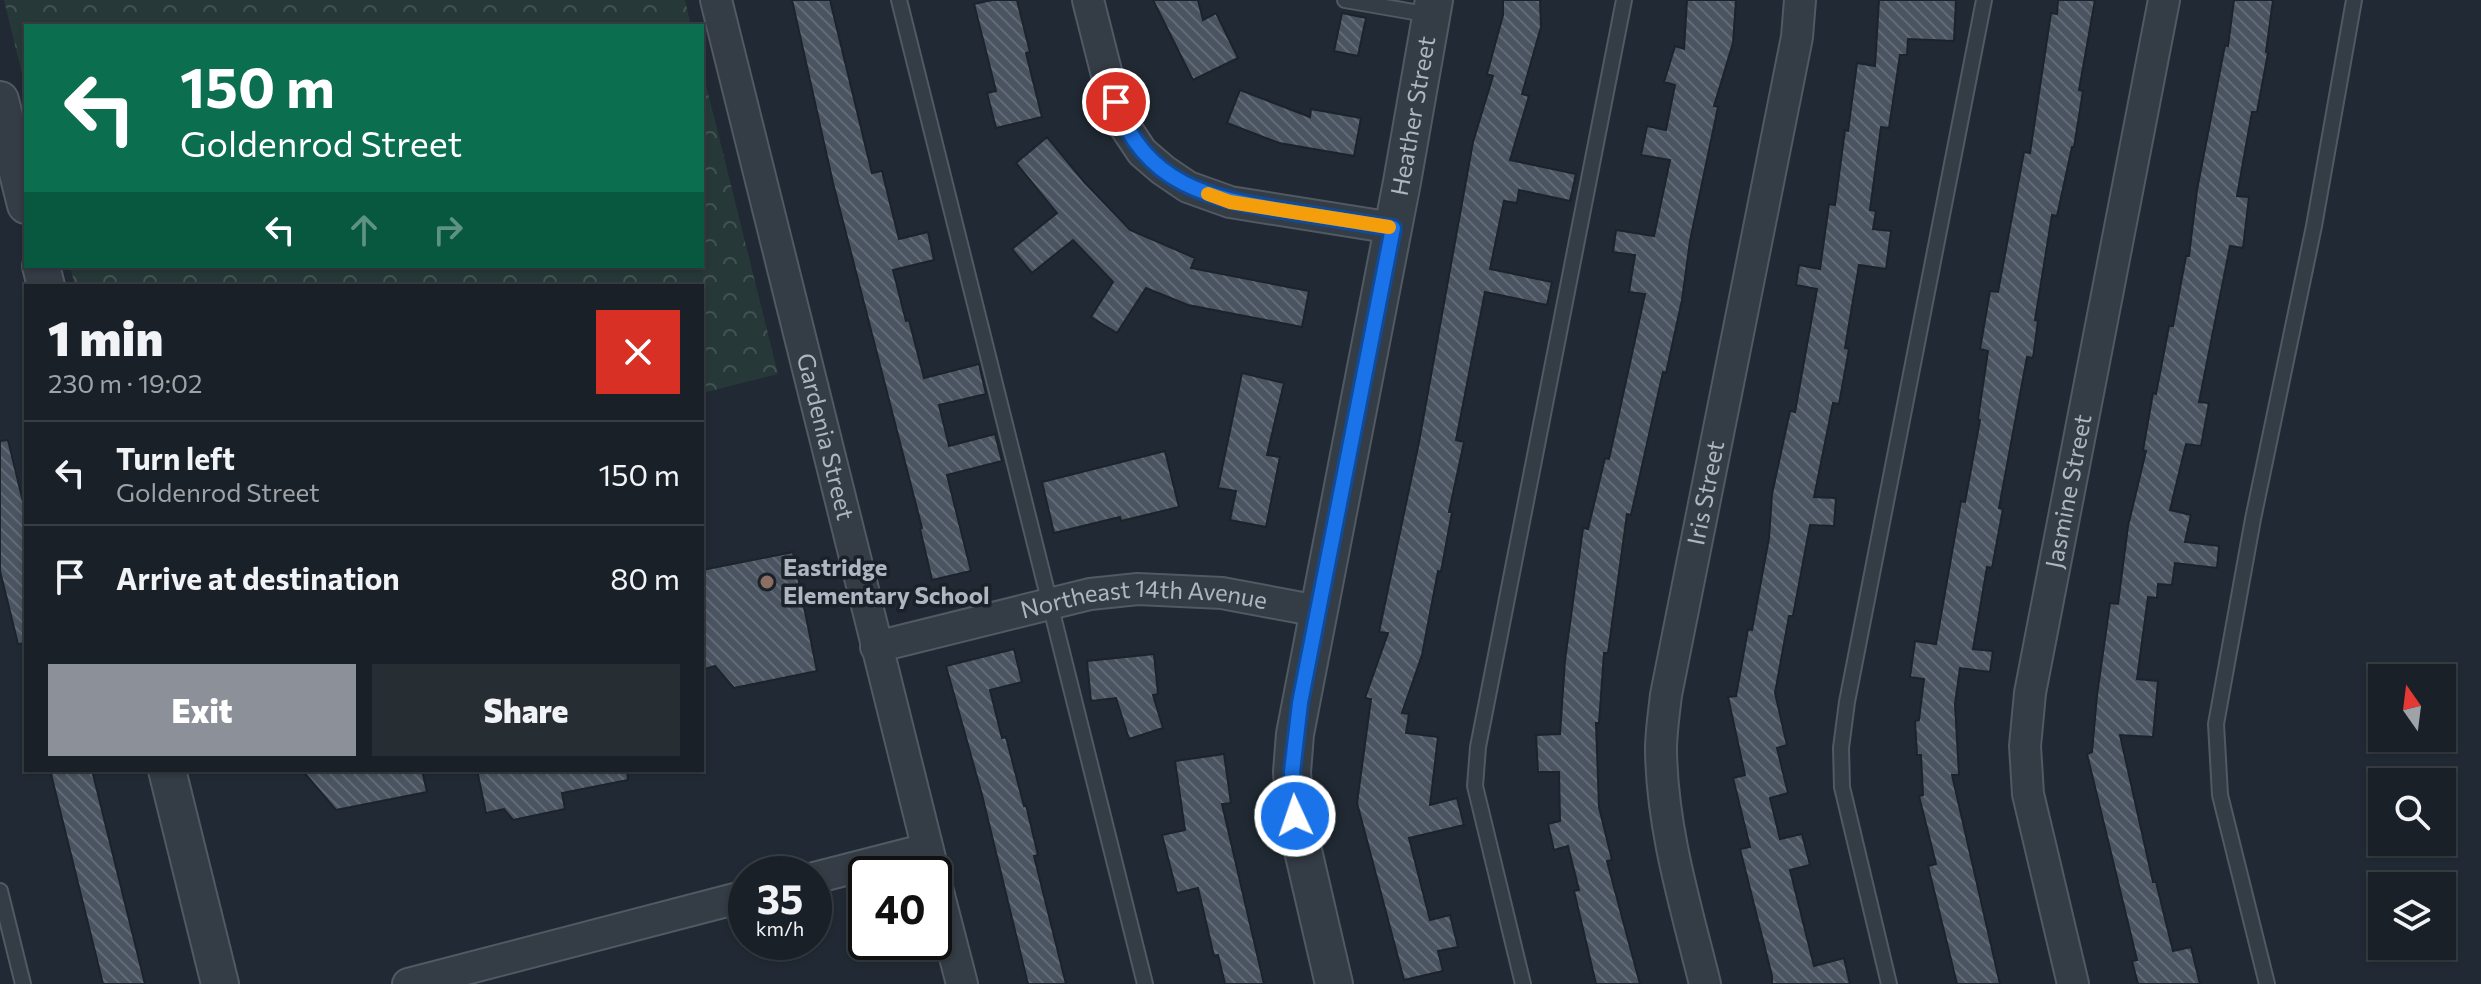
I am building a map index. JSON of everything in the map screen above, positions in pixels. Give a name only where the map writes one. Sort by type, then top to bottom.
[{"type":"street","name":"Gardenia Street","points":[[716,0],[929,856]]},
{"type":"street","points":[[1088,0],[1122,122],[1142,152],[1163,170],[1188,187],[1230,202],[1393,228]]},
{"type":"street","name":"Iris Street","points":[[1705,984],[1673,856],[1665,807],[1661,748],[1666,695],[1794,52],[1800,0]]},
{"type":"street","name":"Jasmine Street","points":[[2073,984],[2028,794],[2025,746],[2030,693],[2164,0]]},
{"type":"street","name":"Heather Street","points":[[1334,984],[1300,844],[1292,772],[1300,703],[1433,8]]},
{"type":"street","points":[[0,100],[24,197]]},
{"type":"street","name":"Northeast 14th Avenue","points":[[876,647],[1049,603],[1090,594],[1138,589],[1222,593],[1318,611]]},
{"type":"street","points":[[167,772],[220,984]]},
{"type":"street","points":[[408,984],[728,901]]},
{"type":"street","name":"Gardenia Street","points":[[952,945],[962,984]]},
{"type":"lane","points":[[899,0],[1145,984]]},
{"type":"lane","points":[[1345,0],[1433,8]]},
{"type":"lane","points":[[1523,984],[1475,786],[1478,747],[1624,0]]},
{"type":"lane","points":[[1889,984],[1842,787],[1841,748],[1853,671],[1984,0]]},
{"type":"lane","points":[[2267,984],[2220,795],[2216,724],[2253,519],[2314,226],[2354,0]]},
{"type":"lane","points":[[0,891],[23,984]]},
{"type":"green space","points":[[4,0],[685,0],[691,24],[24,24],[24,82]]},
{"type":"green space","points":[[704,77],[778,374],[704,392],[704,284],[74,284],[70,268],[704,268]]},
{"type":"building","points":[[792,0],[830,0],[872,173],[882,171],[899,239],[928,232],[934,260],[893,270],[924,378],[979,364],[986,394],[939,405],[949,446],[995,434],[1002,461],[947,475],[971,571],[932,580],[922,528],[833,183]]},
{"type":"building","points":[[1017,0],[1042,117],[996,128],[987,93],[996,91],[974,4]]},
{"type":"building","points":[[1153,0],[1198,0],[1203,20],[1216,13],[1238,58],[1193,80]]},
{"type":"building","points":[[1503,0],[1540,0],[1541,27],[1522,94],[1529,96],[1510,160],[1576,174],[1570,201],[1519,190],[1517,203],[1504,201],[1490,269],[1552,282],[1547,305],[1485,292],[1456,440],[1464,442],[1449,512],[1452,512],[1441,572],[1438,571],[1422,655],[1402,713],[1409,714],[1406,733],[1438,737],[1430,805],[1457,798],[1464,825],[1409,838],[1430,920],[1450,915],[1458,947],[1438,951],[1443,971],[1404,980],[1357,803],[1371,699],[1365,698],[1388,633],[1379,632],[1419,442],[1473,142],[1493,76],[1487,74],[1503,15]]},
{"type":"building","points":[[1687,0],[1736,0],[1733,43],[1714,106],[1718,107],[1666,373],[1663,372],[1631,515],[1627,514],[1608,653],[1604,653],[1599,723],[1596,723],[1599,807],[1612,860],[1607,861],[1640,984],[1596,984],[1574,891],[1579,890],[1568,846],[1554,850],[1548,824],[1560,821],[1559,772],[1538,772],[1536,735],[1560,734],[1565,660],[1583,528],[1588,529],[1605,458],[1609,459],[1645,294],[1629,292],[1635,255],[1613,252],[1616,230],[1654,236],[1670,160],[1641,155],[1647,126],[1666,130],[1675,85],[1664,82],[1675,46],[1684,49]]},
{"type":"building","points":[[1879,0],[1956,0],[1954,41],[1908,39],[1907,55],[1900,55],[1889,128],[1881,127],[1870,210],[1876,211],[1873,229],[1891,231],[1886,269],[1859,265],[1839,404],[1833,403],[1814,497],[1836,498],[1834,526],[1810,525],[1775,693],[1787,745],[1777,748],[1788,793],[1770,798],[1780,839],[1802,834],[1810,865],[1790,870],[1814,966],[1844,958],[1850,984],[1772,984],[1740,849],[1750,847],[1733,778],[1745,775],[1728,697],[1736,696],[1748,629],[1752,630],[1769,538],[1772,494],[1790,411],[1795,412],[1817,289],[1796,285],[1799,265],[1820,269],[1829,204],[1835,205],[1857,63],[1875,66]]},
{"type":"building","points":[[2058,0],[2095,0],[2079,90],[2083,91],[2074,147],[2057,216],[2052,215],[2035,320],[2038,321],[2033,358],[2027,357],[1999,508],[2003,509],[1992,568],[1987,567],[1973,649],[1993,651],[1990,672],[1960,668],[1955,704],[1959,775],[1952,775],[2000,984],[1957,984],[1928,866],[1936,864],[1919,796],[1923,795],[1921,755],[1917,755],[1915,721],[1919,720],[1924,679],[1910,677],[1915,641],[1936,644],[1961,501],[1965,502],[1980,420],[1988,351],[1980,349],[1990,291],[1998,292],[2024,152],[2030,153],[2051,13],[2057,14]]},
{"type":"building","points":[[2234,0],[2273,0],[2268,53],[2257,112],[2252,112],[2237,196],[2249,197],[2243,248],[2230,246],[2199,402],[2209,403],[2201,446],[2186,444],[2170,510],[2191,515],[2185,542],[2219,546],[2217,568],[2175,563],[2172,585],[2158,584],[2157,598],[2148,597],[2137,679],[2158,681],[2153,737],[2120,735],[2153,882],[2156,882],[2173,951],[2191,947],[2200,984],[2138,984],[2132,961],[2137,960],[2087,754],[2092,752],[2110,603],[2118,604],[2128,526],[2146,451],[2143,450],[2153,393],[2156,394],[2169,326],[2173,326],[2186,256],[2189,256],[2197,190],[2225,45],[2228,46]]},
{"type":"building","points":[[1342,13],[1366,18],[1358,56],[1334,51]]},
{"type":"building","points":[[1240,90],[1310,117],[1311,109],[1361,118],[1354,156],[1279,143],[1227,123]]},
{"type":"building","points":[[1047,137],[1130,230],[1195,258],[1191,268],[1309,291],[1302,327],[1188,305],[1146,288],[1117,333],[1091,317],[1113,282],[1073,240],[1032,273],[1012,249],[1057,213],[1016,163]]},
{"type":"building","points":[[1242,373],[1284,383],[1267,455],[1280,457],[1266,527],[1230,520],[1236,491],[1218,488]]},
{"type":"building","points":[[8,440],[24,506],[24,643],[18,644],[0,571],[0,441]]},
{"type":"building","points":[[1165,451],[1179,507],[1054,533],[1042,482]]},
{"type":"building","points":[[793,552],[817,671],[734,688],[715,666],[704,669],[704,570]]},
{"type":"building","points":[[1014,649],[1022,682],[990,690],[1002,738],[1006,737],[1026,805],[1038,855],[1034,856],[1066,984],[1028,984],[982,795],[946,666]]},
{"type":"building","points":[[1154,654],[1158,694],[1153,695],[1163,728],[1129,739],[1116,698],[1091,701],[1087,661]]},
{"type":"building","points":[[1224,754],[1231,803],[1222,804],[1264,984],[1225,984],[1218,955],[1214,956],[1198,888],[1177,893],[1162,835],[1185,830],[1175,761]]},
{"type":"building","points":[[50,772],[92,772],[145,984],[103,984]]},
{"type":"building","points":[[304,772],[422,772],[427,792],[336,810]]},
{"type":"building","points":[[477,772],[627,772],[628,780],[562,793],[565,809],[513,820],[504,809],[486,813]]},
{"type":"slow traffic","points":[[1208,194],[1230,202],[1389,227]]},
{"type":"place","name":"Eastridge Elementary School","points":[[767,582]]},
{"type":"route","points":[[1116,102],[1122,122],[1142,152],[1188,187],[1230,202],[1393,228],[1300,703],[1292,772],[1295,816]]}]
